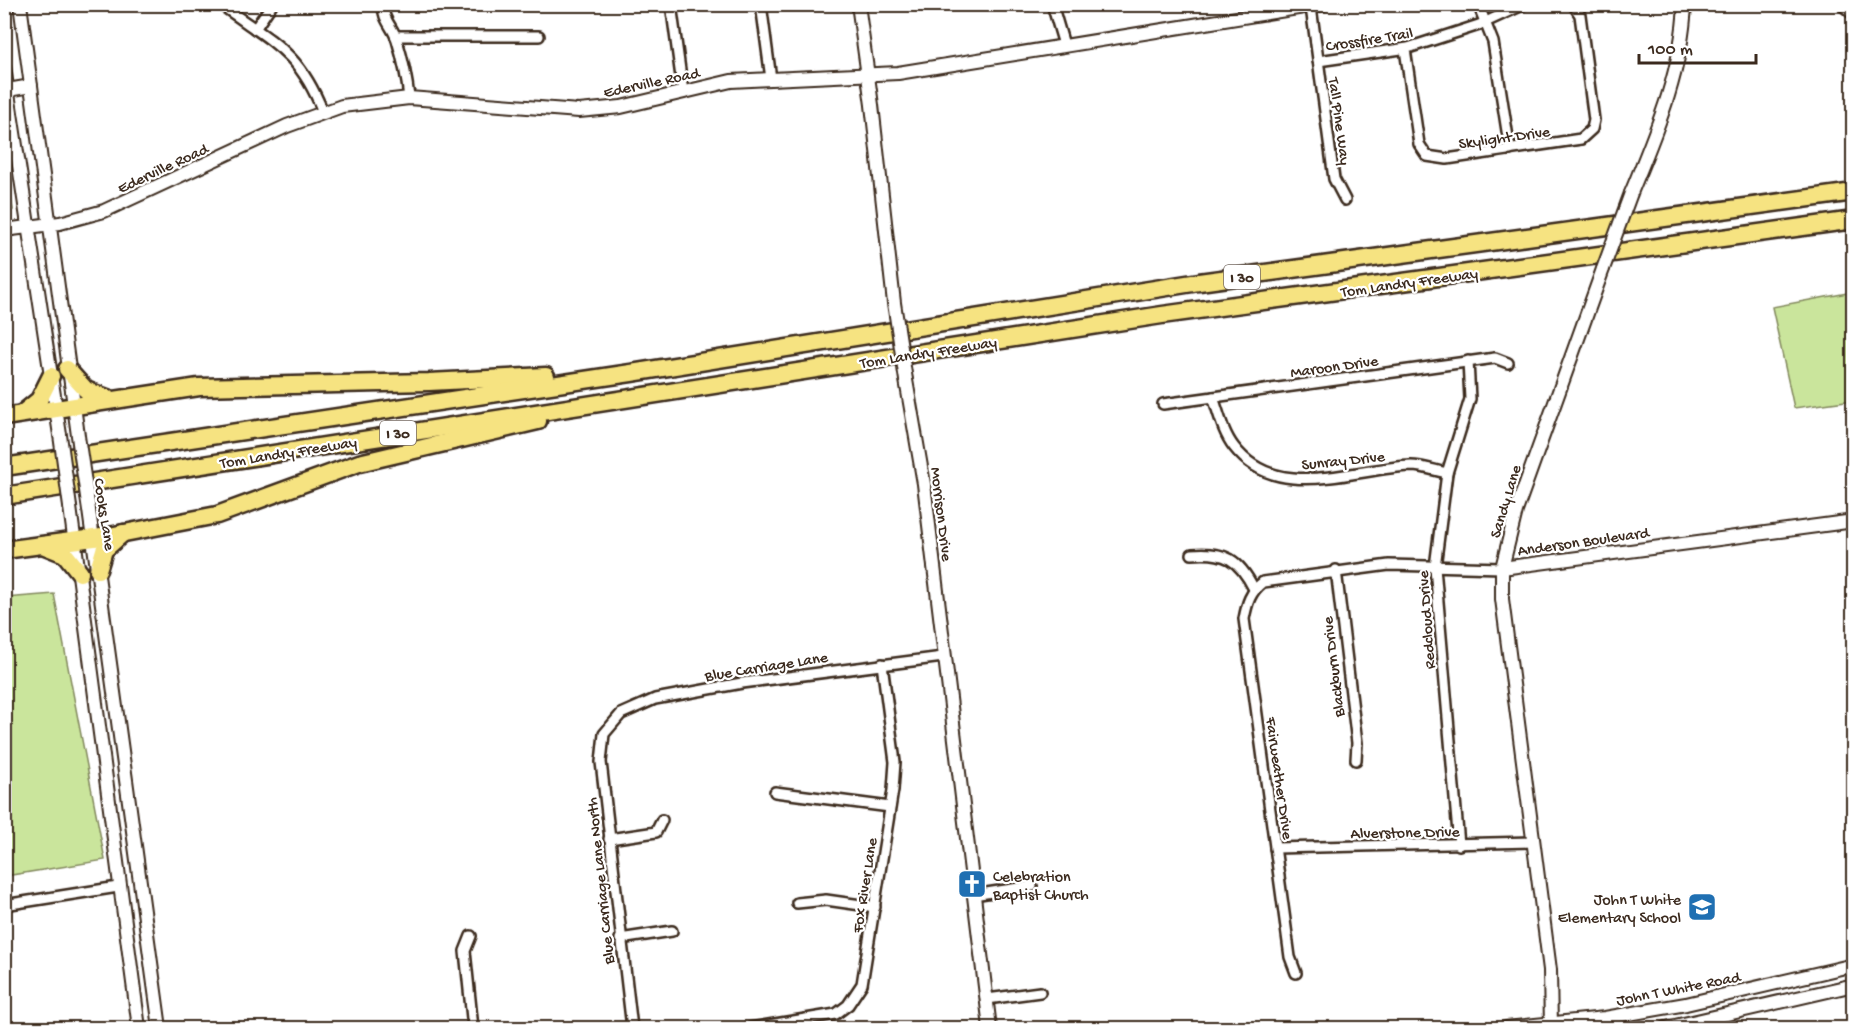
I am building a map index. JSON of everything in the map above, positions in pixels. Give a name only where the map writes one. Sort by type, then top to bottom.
[{"type":"highway","name":"Tom Landry Freeway","points":[[4,467],[631,373],[1199,282],[1854,192]]},
{"type":"highway","name":"Tom Landry Freeway","points":[[4,496],[637,395],[1162,315],[1854,220]]},
{"type":"highway","points":[[67,369],[86,390],[111,400]]},
{"type":"highway","points":[[13,416],[199,387],[429,382],[631,373]]},
{"type":"highway","points":[[13,416],[39,400],[51,376]]},
{"type":"highway","points":[[4,550],[75,541],[217,515],[359,463],[637,395]]},
{"type":"highway","points":[[99,570],[104,550],[123,533]]},
{"type":"highway","points":[[44,546],[65,554],[80,573]]},
{"type":"street","name":"Cooks Lane","points":[[20,4],[67,369],[99,570],[160,1029]]},
{"type":"street","points":[[220,4],[280,46],[299,65],[312,83],[323,112]]},
{"type":"street","points":[[255,29],[272,4]]},
{"type":"street","points":[[383,4],[384,16],[396,36],[405,66],[409,98]]},
{"type":"street","points":[[671,4],[683,92]]},
{"type":"street","points":[[761,4],[771,79]]},
{"type":"street","name":"Morrison Drive","points":[[858,4],[894,303],[924,484],[943,657],[990,1029]]},
{"type":"street","points":[[1052,4],[1064,45]]},
{"type":"street","points":[[1478,4],[1497,59],[1510,150]]},
{"type":"street","name":"Crossfire Trail","points":[[1318,61],[1405,49],[1486,22],[1525,4]]},
{"type":"street","name":"Skylight Drive","points":[[1405,49],[1419,144],[1424,153],[1434,159],[1573,141],[1588,134],[1594,120],[1580,15],[1573,4]]},
{"type":"street","name":"Sandy Lane","points":[[1551,1026],[1550,970],[1502,599],[1502,568],[1516,511],[1672,85],[1683,33],[1685,4]]},
{"type":"street","points":[[1843,4],[1854,14]]},
{"type":"street","name":"Ederville Road","points":[[4,230],[76,219],[120,205],[323,112],[342,106],[409,98],[579,111],[621,107],[731,81],[898,73],[1317,5]]},
{"type":"street","name":"Tall Pine Way","points":[[1317,5],[1318,61],[1334,179],[1345,200]]},
{"type":"street","points":[[396,36],[539,36]]},
{"type":"street","name":"Cooks Lane","points":[[4,67],[80,573],[118,887],[139,1029]]},
{"type":"street","points":[[8,90],[32,86]]},
{"type":"street","name":"Maroon Drive","points":[[1163,404],[1468,361],[1495,358],[1508,363]]},
{"type":"street","name":"Redcloud Drive","points":[[1459,845],[1435,567],[1447,473],[1470,399],[1468,361]]},
{"type":"street","name":"Sunray Drive","points":[[1213,397],[1224,431],[1234,447],[1249,462],[1274,476],[1301,480],[1413,466],[1447,473]]},
{"type":"street","name":"Anderson Boulevard","points":[[1254,588],[1263,582],[1336,570],[1389,565],[1502,568],[1854,521]]},
{"type":"street","points":[[1192,554],[1211,552],[1230,558],[1245,571],[1254,588]]},
{"type":"street","name":"Blackburn Drive","points":[[1336,570],[1357,743],[1356,760]]},
{"type":"street","name":"Fairweather Drive","points":[[1254,588],[1247,602],[1244,619],[1290,957],[1296,973]]},
{"type":"street","name":"Blue Carriage Lane","points":[[606,732],[621,714],[655,699],[742,683],[943,657]]},
{"type":"street","points":[[90,664],[103,686],[115,696]]},
{"type":"street","name":"Fox River Lane","points":[[750,1029],[836,1014],[848,1005],[861,984],[875,907],[895,762],[882,664]]},
{"type":"street","name":"Blue Carriage Lane North","points":[[606,732],[600,747],[601,762],[632,1029]]},
{"type":"street","points":[[775,792],[890,807]]},
{"type":"street","points":[[109,815],[132,812]]},
{"type":"street","points":[[609,840],[656,832],[662,820]]},
{"type":"street","name":"Alverstone Drive","points":[[1275,848],[1534,842]]},
{"type":"street","points":[[973,895],[1032,886]]},
{"type":"street","points":[[4,904],[118,887]]},
{"type":"street","points":[[797,903],[826,900],[875,907]]},
{"type":"street","points":[[620,939],[672,931]]},
{"type":"street","points":[[471,936],[465,951],[473,1029]]},
{"type":"street","name":"John T White Road","points":[[1506,1029],[1551,1026],[1605,1018],[1713,998],[1854,966]]},
{"type":"street","points":[[132,988],[155,985]]},
{"type":"street","points":[[1666,1029],[1854,985]]},
{"type":"street","points":[[987,999],[1040,992]]},
{"type":"street","points":[[1713,998],[1716,1018]]},
{"type":"green space","points":[[4,152],[13,210],[5,212],[4,212]]},
{"type":"green space","points":[[1853,292],[1853,400],[1794,408],[1772,307]]},
{"type":"green space","points":[[54,594],[105,860],[5,876],[5,598]]},
{"type":"place","name":"Celebration Baptist Church","points":[[972,884]]},
{"type":"place","name":"John T White Elementary School","points":[[1702,907]]}]
